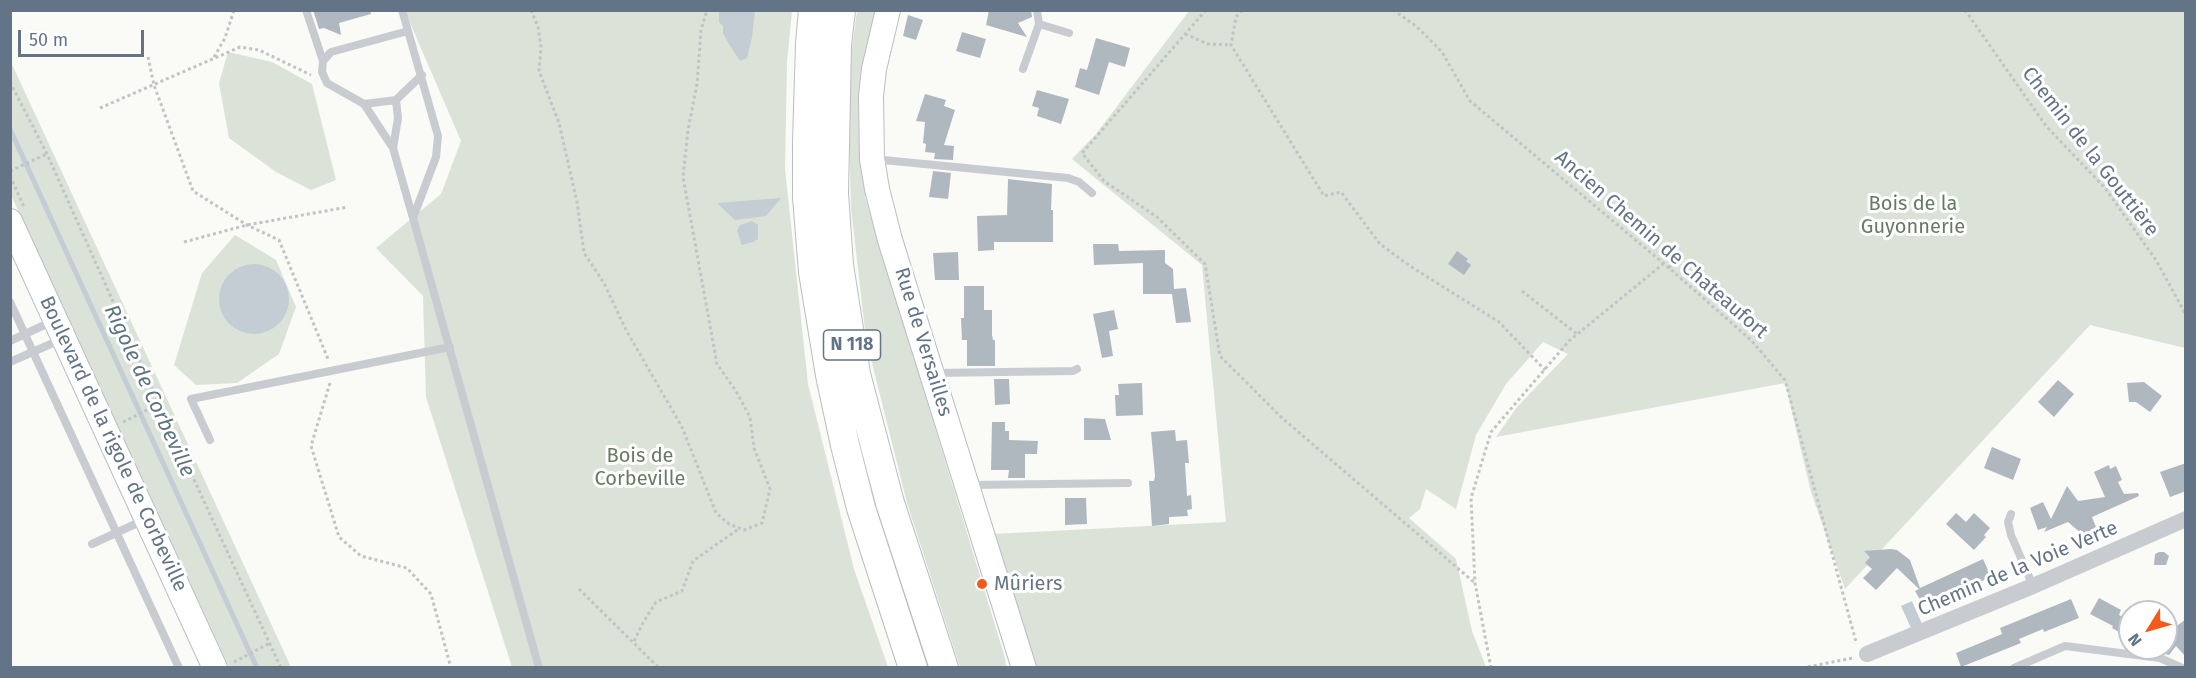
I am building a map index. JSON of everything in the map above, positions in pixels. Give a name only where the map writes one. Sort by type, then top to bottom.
[{"type":"highway","name":"N 118","points":[[813,10],[807,142],[807,197],[813,272],[830,375],[845,445],[861,508],[913,668]]},
{"type":"highway","name":"N 118","points":[[841,10],[837,67],[834,193],[839,265],[856,374],[890,503],[944,668]]},
{"type":"main road","name":"Rue de Versailles","points":[[888,10],[874,69],[871,96],[872,159],[883,215],[1024,668]]},
{"type":"main road","name":"Boulevard de la rigole de Corbeville","points":[[10,220],[215,668]]},
{"type":"street","name":"Chemin de la Voie Verte","points":[[1864,654],[2033,586],[2186,519]]},
{"type":"lane","points":[[306,10],[323,61],[322,72],[327,83],[364,104],[393,148],[539,668]]},
{"type":"lane","points":[[402,10],[438,136],[436,158],[414,218]]},
{"type":"lane","points":[[1023,69],[1039,24],[1037,10]]},
{"type":"lane","points":[[1039,24],[1069,33]]},
{"type":"lane","points":[[323,61],[331,52],[408,31]]},
{"type":"lane","points":[[364,104],[396,100],[422,75]]},
{"type":"lane","points":[[393,148],[398,118],[396,100]]},
{"type":"lane","points":[[872,159],[1068,178],[1079,182],[1092,194]]},
{"type":"lane","points":[[10,302],[179,668]]},
{"type":"lane","points":[[10,341],[26,334],[60,329]]},
{"type":"lane","points":[[10,362],[34,351],[60,329]]},
{"type":"lane","points":[[210,440],[191,399],[450,347]]},
{"type":"lane","points":[[932,374],[1073,371],[1077,369]]},
{"type":"lane","points":[[967,485],[1128,483]]},
{"type":"lane","points":[[2011,513],[2008,522],[2011,535],[2033,586]]},
{"type":"lane","points":[[92,544],[147,518]]},
{"type":"lane","points":[[2014,668],[2065,646],[2160,658],[2182,668]]},
{"type":"path","points":[[214,58],[225,38],[234,10]]},
{"type":"path","points":[[531,10],[538,27],[541,47],[539,71],[558,123],[577,202],[584,254],[604,283],[626,330],[682,427],[716,513],[729,524],[744,530],[762,523],[770,489],[754,448],[750,417],[736,391],[717,364],[683,177],[688,130],[697,84],[701,30],[707,10]]},
{"type":"path","points":[[1206,10],[1082,153],[1104,181],[1157,217],[1205,264],[1220,356],[1282,418],[1475,583]]},
{"type":"path","points":[[1242,10],[1236,18],[1231,45],[1324,196],[1341,192],[1380,244],[1410,266],[1499,322],[1545,370]]},
{"type":"path","name":"Ancien Chemin de Chateaufort","points":[[1393,10],[1416,26],[1442,52],[1470,101],[1751,340],[1785,380],[1864,654]]},
{"type":"path","name":"Chemin de la Gouttière","points":[[1965,10],[2046,126],[2105,188],[2156,260],[2186,315]]},
{"type":"path","points":[[1185,34],[1208,44],[1231,45]]},
{"type":"path","points":[[100,108],[240,47],[259,50],[327,83]]},
{"type":"path","points":[[10,82],[46,154],[281,668]]},
{"type":"path","points":[[10,171],[46,154]]},
{"type":"path","points":[[184,242],[247,225],[348,207]]},
{"type":"path","points":[[1669,268],[1682,248]]},
{"type":"path","points":[[1491,668],[1475,583],[1471,498],[1491,432],[1577,334],[1663,264]]},
{"type":"path","points":[[1522,291],[1577,334]]},
{"type":"path","points":[[132,417],[159,404]]},
{"type":"path","points":[[634,641],[656,602],[682,591],[693,561],[740,528]]},
{"type":"path","points":[[579,589],[659,668]]},
{"type":"path","points":[[241,658],[270,643]]},
{"type":"path","points":[[1802,668],[1864,654]]},
{"type":"green space","name":"Bois de Corbeville","points":[[405,11],[792,11],[787,62],[785,169],[808,384],[854,569],[888,667],[512,667],[426,397],[423,296],[376,248],[441,194],[461,141]]},
{"type":"green space","points":[[857,11],[878,11],[863,66],[865,197],[1006,667],[960,667],[907,503],[866,339],[851,208],[849,123],[851,56]]},
{"type":"green space","name":"Bois de la Guyonnerie","points":[[1189,11],[2185,11],[2185,348],[2090,325],[1845,589],[1811,492],[1785,383],[1496,437],[1517,407],[1568,354],[1543,342],[1506,384],[1476,435],[1456,509],[1426,489],[1420,509],[1409,518],[1456,559],[1472,631],[1486,667],[1033,667],[993,534],[1226,522],[1202,265],[1072,159],[1096,134]]},
{"type":"green space","points":[[228,52],[272,62],[312,84],[336,180],[311,190],[276,172],[229,138],[219,83]]},
{"type":"green space","points":[[10,60],[291,667],[229,667],[11,195]]},
{"type":"green space","points":[[235,235],[276,260],[296,307],[279,354],[237,383],[196,385],[174,365],[202,273]]},
{"type":"shaded area","points":[[719,11],[755,11],[747,58],[740,61],[729,44],[723,33],[723,26],[719,22]]},
{"type":"shaded area","points":[[781,198],[766,216],[735,220],[717,203]]},
{"type":"shaded area","points":[[752,221],[758,225],[758,239],[742,245],[737,231],[740,225]]},
{"type":"shaded area","points":[[261,264],[274,270],[283,279],[287,285],[289,299],[287,313],[279,324],[268,332],[247,334],[229,324],[221,313],[219,292],[229,274],[240,266]]},
{"type":"shaded area","points":[[1912,601],[1922,624],[1911,628],[1901,606]]},
{"type":"building","points":[[313,10],[370,10],[371,14],[339,23],[341,35],[324,28],[319,29]]},
{"type":"building","points":[[989,10],[1031,10],[1032,17],[1018,23],[1027,37],[986,25]]},
{"type":"building","points":[[908,15],[923,20],[916,40],[903,36]]},
{"type":"building","points":[[962,32],[986,39],[980,58],[956,51]]},
{"type":"building","points":[[1096,38],[1130,48],[1125,67],[1109,62],[1099,95],[1075,87],[1080,68],[1087,70]]},
{"type":"building","points":[[1037,90],[1069,99],[1061,124],[1037,116],[1039,108],[1032,106]]},
{"type":"building","points":[[925,94],[946,100],[944,106],[955,110],[944,145],[954,146],[953,160],[934,159],[935,153],[925,152],[926,144],[923,143],[925,122],[916,121]]},
{"type":"building","points":[[933,171],[951,173],[948,199],[929,197]]},
{"type":"building","points":[[1008,179],[1052,184],[1053,242],[994,242],[994,250],[978,251],[977,216],[1007,215]]},
{"type":"building","points":[[1093,244],[1118,244],[1119,251],[1165,250],[1165,263],[1173,269],[1174,289],[1186,288],[1191,322],[1176,323],[1172,294],[1143,294],[1143,263],[1094,265]]},
{"type":"building","points":[[1457,251],[1468,259],[1466,261],[1471,265],[1464,275],[1448,264]]},
{"type":"building","points":[[958,252],[959,280],[935,280],[933,253]]},
{"type":"building","points":[[964,286],[984,286],[984,310],[992,310],[995,366],[967,366],[967,340],[962,340],[961,318],[964,318]]},
{"type":"building","points":[[1114,310],[1118,329],[1109,331],[1113,356],[1102,358],[1093,314]]},
{"type":"building","points":[[994,379],[1009,379],[1010,404],[995,405]]},
{"type":"building","points":[[2058,380],[2074,394],[2054,417],[2038,402]]},
{"type":"building","points":[[2144,382],[2162,396],[2150,412],[2136,402],[2129,402],[2127,383]]},
{"type":"building","points":[[1142,383],[1143,415],[1116,416],[1115,395],[1119,395],[1118,384]]},
{"type":"building","points":[[1084,418],[1105,419],[1111,440],[1084,440]]},
{"type":"building","points":[[992,422],[1005,422],[1005,431],[1009,431],[1009,440],[1038,441],[1037,454],[1025,454],[1025,478],[1008,478],[1009,470],[991,470]]},
{"type":"building","points":[[1175,430],[1176,441],[1187,440],[1189,463],[1185,463],[1187,496],[1191,495],[1192,509],[1187,510],[1188,516],[1169,517],[1169,524],[1152,526],[1149,481],[1154,481],[1155,476],[1151,432]]},
{"type":"building","points":[[1992,447],[2021,459],[2013,480],[1984,468]]},
{"type":"building","points":[[2186,463],[2186,491],[2170,497],[2160,472]]},
{"type":"building","points":[[2109,465],[2110,469],[2116,466],[2122,480],[2118,482],[2124,494],[2138,493],[2139,496],[2092,517],[2096,527],[2088,534],[2082,534],[2068,522],[2044,532],[2047,527],[2038,530],[2030,508],[2043,502],[2051,519],[2067,486],[2078,501],[2105,497],[2094,472]]},
{"type":"building","points":[[1065,498],[1086,498],[1087,524],[1065,525]]},
{"type":"building","points":[[1956,513],[1966,522],[1974,513],[1990,528],[1984,535],[1986,537],[1974,550],[1946,524]]},
{"type":"building","points":[[1897,550],[1910,560],[1920,588],[1983,559],[1991,577],[1951,595],[1949,590],[1922,603],[1915,591],[1919,589],[1897,568],[1876,590],[1863,578],[1872,569],[1865,563],[1870,557],[1864,551]]},
{"type":"building","points":[[2164,552],[2169,556],[2166,565],[2154,565],[2155,554]]},
{"type":"building","points":[[2099,598],[2118,608],[2118,631],[2112,628],[2113,626],[2090,614]]},
{"type":"building","points":[[2071,599],[2079,618],[2044,632],[2043,629],[2019,639],[2021,643],[1961,667],[1956,653],[2002,634],[2000,628]]},
{"type":"building","points":[[2186,619],[2186,657],[2178,648],[2178,625]]},
{"type":"waterway","name":"Rigole de Corbeville","points":[[10,129],[257,668]]},
{"type":"place","name":"Mûriers","points":[[982,584]]}]
